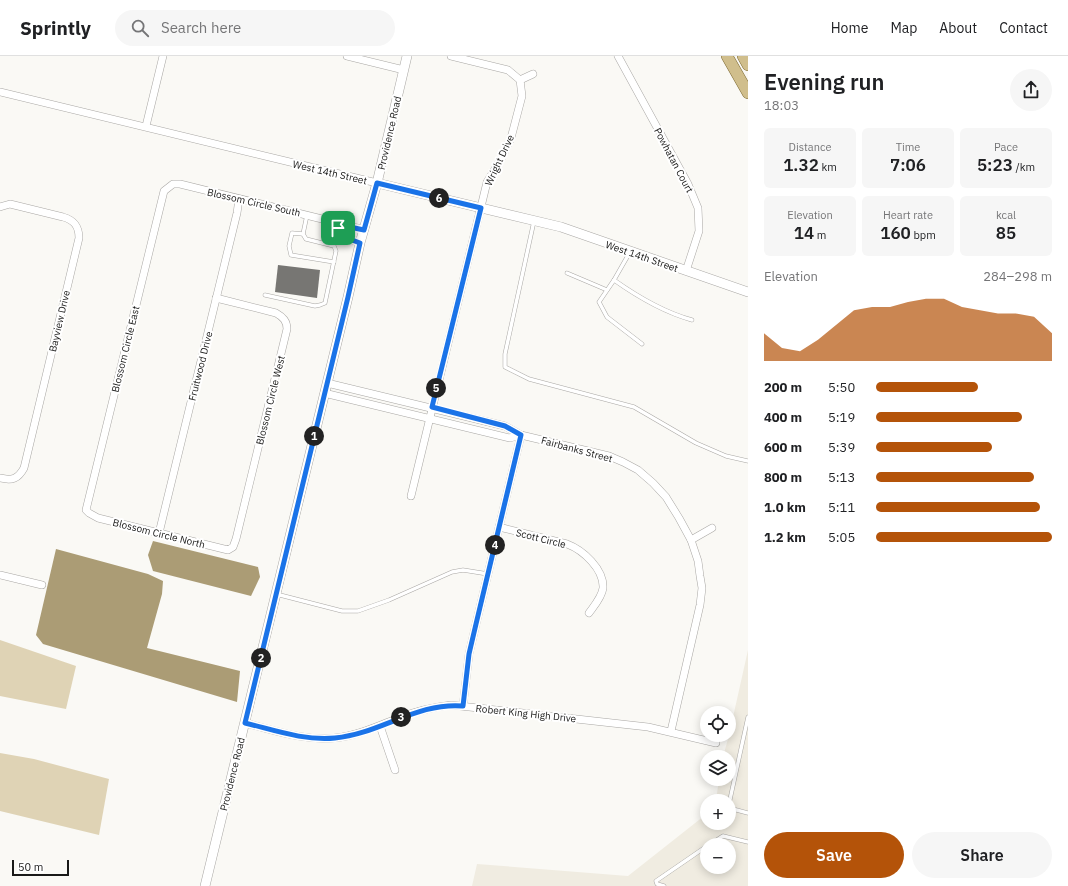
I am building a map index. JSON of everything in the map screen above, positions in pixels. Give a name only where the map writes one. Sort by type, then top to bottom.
[{"type":"main road","points":[[727,56],[748,93]]},
{"type":"main road","points":[[743,56],[748,65]]},
{"type":"street","points":[[146,126],[163,56]]},
{"type":"street","points":[[347,56],[404,70]]},
{"type":"street","name":"Providence Road","points":[[205,886],[360,243],[377,183],[407,56]]},
{"type":"street","points":[[451,56],[508,70],[520,80],[533,74]]},
{"type":"street","name":"Powhatan Court","points":[[618,56],[688,184],[698,208],[699,231],[686,271]]},
{"type":"street","name":"Wright Drive","points":[[411,496],[487,182],[501,159],[511,138],[522,96],[520,80]]},
{"type":"street","name":"West 14th Street","points":[[0,92],[561,227],[748,292]]},
{"type":"street","name":"Blossom Circle South","points":[[169,187],[173,184],[180,184],[322,219],[338,228],[345,226],[364,230]]},
{"type":"street","name":"Blossom Circle East","points":[[89,513],[86,510],[87,503],[162,197],[164,191],[169,187]]},
{"type":"street","name":"Fruitwood Drive","points":[[159,533],[237,213],[239,199]]},
{"type":"street","name":"Bayview Drive","points":[[0,207],[10,204],[63,216],[76,224],[79,230],[79,238],[24,468],[20,474],[14,478],[8,480],[0,478]]},
{"type":"street","name":"Blossom Circle South","points":[[338,228],[339,235],[360,243]]},
{"type":"street","name":"Blossom Circle West","points":[[216,298],[276,313],[283,317],[287,323],[287,329],[236,539],[230,549]]},
{"type":"street","name":"Fairbanks Street","points":[[327,383],[432,407],[505,426],[521,435],[608,456],[638,470],[653,483],[666,497],[691,540],[698,561],[702,588],[700,605],[670,731]]},
{"type":"street","name":"Fairbanks Street","points":[[324,393],[510,438],[521,435]]},
{"type":"street","points":[[463,706],[469,654],[521,435]]},
{"type":"street","name":"Blossom Circle North","points":[[89,513],[98,518],[228,550],[230,549]]},
{"type":"street","name":"Scott Circle","points":[[499,527],[575,546],[587,556],[601,578],[603,587],[602,594],[589,613]]},
{"type":"street","points":[[691,540],[712,528]]},
{"type":"street","points":[[0,575],[42,585]]},
{"type":"street","name":"Robert King High Drive","points":[[245,723],[290,734],[316,738],[335,738],[380,726],[424,709],[451,705],[623,723],[670,731],[700,738]]},
{"type":"street","points":[[380,726],[395,770]]},
{"type":"lane","points":[[265,295],[315,306],[325,303],[336,251],[334,246],[306,239],[304,234],[307,215]]},
{"type":"lane","points":[[534,221],[505,354],[506,367],[529,379],[634,407],[696,443],[726,456],[748,461]]},
{"type":"lane","points":[[304,234],[292,233],[289,246],[292,255],[334,262]]},
{"type":"lane","points":[[630,252],[608,290],[599,302],[607,317],[642,344]]},
{"type":"lane","points":[[568,273],[608,290]]},
{"type":"lane","points":[[614,280],[648,302],[668,312],[692,320]]},
{"type":"lane","points":[[276,594],[342,611],[358,611],[389,600],[452,572],[463,570],[488,574]]},
{"type":"lane","points":[[731,794],[748,717]]},
{"type":"lane","points":[[736,810],[748,813]]},
{"type":"lane","points":[[720,838],[723,836],[731,838]]},
{"type":"lane","points":[[736,839],[748,842]]},
{"type":"lane","points":[[664,886],[657,884],[656,881],[700,851]]},
{"type":"shaded area","points":[[153,541],[258,567],[260,577],[251,596],[153,571],[148,555]]},
{"type":"shaded area","points":[[56,549],[148,574],[163,581],[162,594],[147,648],[240,671],[237,702],[43,644],[36,635]]},
{"type":"shaded area","points":[[0,640],[76,666],[66,709],[0,696]]},
{"type":"shaded area","points":[[748,650],[748,886],[472,886],[477,864],[628,876],[700,819],[700,830],[736,830],[736,794],[717,794],[718,786],[736,786],[736,750],[725,750],[727,742],[736,742],[735,706]]},
{"type":"shaded area","points":[[0,753],[34,759],[109,779],[99,835],[0,811]]},
{"type":"building","points":[[278,265],[320,270],[317,298],[275,292]]},
{"type":"route","points":[[377,183],[481,208],[432,407],[505,426],[521,435],[518,454],[469,654],[463,706],[451,705],[424,709],[380,726],[349,735],[335,738],[316,738],[290,734],[245,723],[360,243],[339,235],[338,228],[345,226],[364,230],[377,183]]}]
